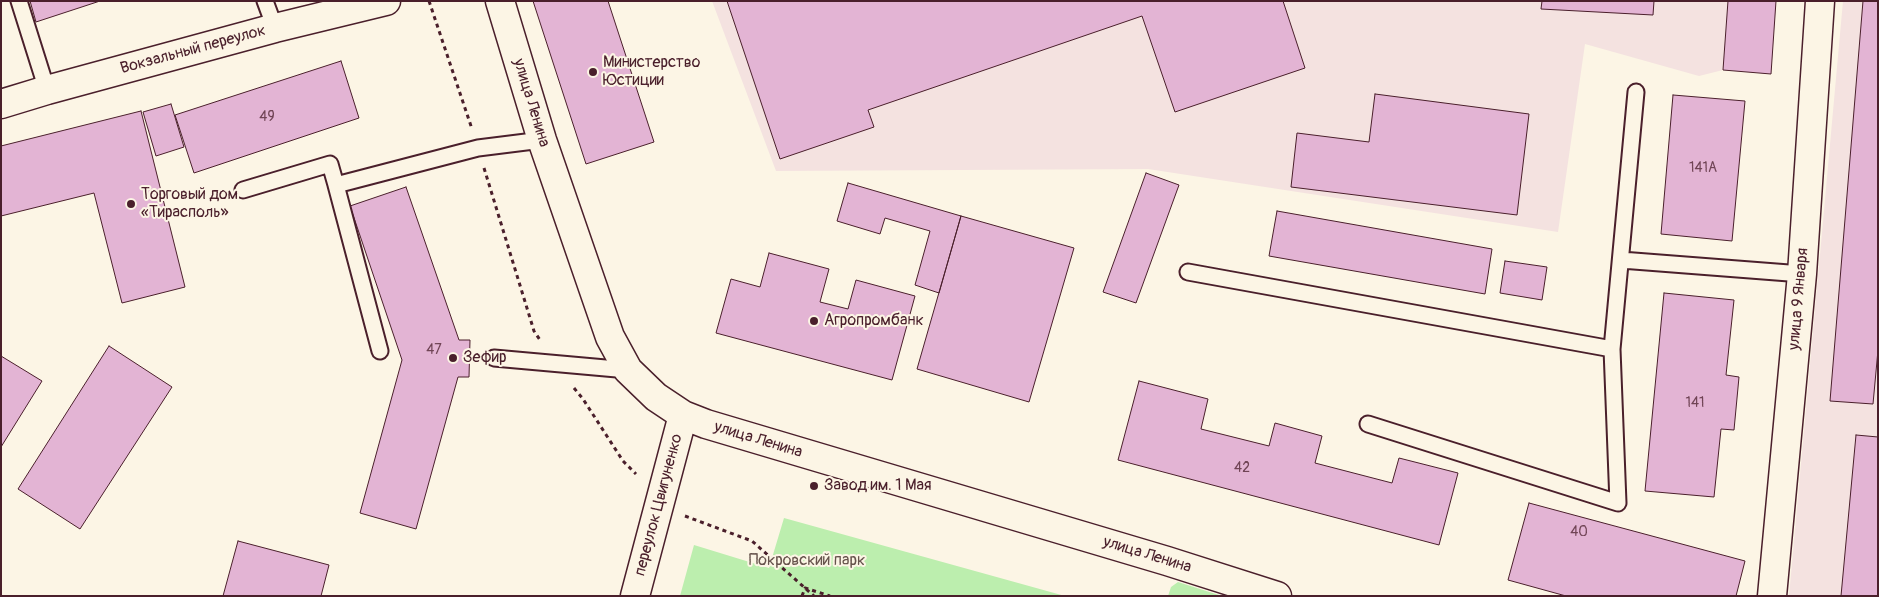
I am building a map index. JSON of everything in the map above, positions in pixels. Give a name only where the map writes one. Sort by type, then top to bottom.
[{"type":"street","name":"Вокзальный переулок","points":[[1,104],[275,28],[386,1]]},
{"type":"street","name":"улица Ленина","points":[[500,1],[542,140],[610,337],[628,370],[656,397],[683,415],[706,424],[1168,561],[1277,596]]},
{"type":"street","name":"улица 9 Января","points":[[1772,596],[1802,274],[1820,1]]},
{"type":"street","name":"переулок Цвигуненко","points":[[635,596],[683,415]]},
{"type":"lane","points":[[19,1],[47,90]]},
{"type":"lane","points":[[266,1],[275,28]]},
{"type":"lane","points":[[1368,424],[1618,503],[1612,349],[1636,92]]},
{"type":"lane","points":[[336,185],[478,148],[542,140]]},
{"type":"lane","points":[[243,190],[330,164],[380,351]]},
{"type":"lane","points":[[1621,260],[1802,274]]},
{"type":"lane","points":[[1188,272],[1612,349]]},
{"type":"lane","points":[[494,358],[628,370]]},
{"type":"path","points":[[429,1],[478,148],[534,330],[553,363],[583,399],[623,461],[636,474]]},
{"type":"path","points":[[678,513],[752,540],[814,596]]},
{"type":"path","points":[[802,596],[805,588]]},
{"type":"path","points":[[805,588],[830,596]]},
{"type":"shaded area","points":[[712,1],[1728,1],[1723,70],[1699,76],[1585,44],[1558,232],[1148,169],[776,171]]},
{"type":"shaded area","points":[[1843,1],[1878,1],[1878,596],[1789,596]]},
{"type":"green space","name":"Покровский парк","points":[[784,518],[1065,596],[680,596],[694,545],[769,568]]},
{"type":"green space","points":[[1178,582],[1222,596],[1168,596],[1171,587]]},
{"type":"building","points":[[30,1],[100,1],[36,22]]},
{"type":"building","name":"Министерство Юстиции","points":[[533,1],[608,1],[654,142],[586,164]]},
{"type":"building","points":[[727,1],[1283,1],[1305,68],[1175,112],[1142,16],[868,110],[874,127],[780,159]]},
{"type":"building","points":[[1542,1],[1654,1],[1653,15],[1541,9]]},
{"type":"building","points":[[1728,1],[1776,1],[1771,74],[1723,70]]},
{"type":"building","points":[[1863,1],[1878,1],[1878,350],[1873,404],[1830,401]]},
{"type":"building","points":[[341,61],[359,118],[194,173],[175,115]]},
{"type":"building","points":[[1375,94],[1529,114],[1517,215],[1291,187],[1297,133],[1369,142]]},
{"type":"building","points":[[1673,95],[1745,101],[1732,241],[1661,234]]},
{"type":"building","points":[[171,104],[184,147],[156,156],[143,112]]},
{"type":"building","name":"Торговый дом «Тирасполь»","points":[[141,111],[185,287],[122,303],[94,193],[1,216],[1,146]]},
{"type":"building","points":[[1146,173],[1179,185],[1136,303],[1103,292]]},
{"type":"building","points":[[848,183],[961,216],[939,293],[915,285],[930,231],[885,218],[880,234],[837,221]]},
{"type":"building","points":[[406,187],[459,340],[470,340],[469,377],[458,377],[416,529],[360,513],[402,360],[350,206]]},
{"type":"building","points":[[1277,211],[1492,249],[1485,294],[1269,256]]},
{"type":"building","points":[[961,216],[1074,248],[1029,402],[917,369]]},
{"type":"building","name":"Агропромбанк","points":[[769,253],[829,269],[820,302],[848,309],[856,280],[915,296],[892,380],[716,333],[731,279],[760,287]]},
{"type":"building","points":[[1505,261],[1547,267],[1542,300],[1500,293]]},
{"type":"building","points":[[1664,293],[1734,300],[1726,375],[1739,377],[1734,430],[1721,429],[1714,497],[1645,491]]},
{"type":"building","points":[[109,346],[172,387],[80,529],[18,489]]},
{"type":"building","points":[[1,356],[42,381],[1,447]]},
{"type":"building","points":[[1139,381],[1208,399],[1201,429],[1269,446],[1275,423],[1322,436],[1315,463],[1392,483],[1399,458],[1458,473],[1439,545],[1118,460]]},
{"type":"building","points":[[1856,435],[1878,437],[1878,596],[1841,596]]},
{"type":"building","points":[[1529,503],[1745,561],[1736,596],[1566,596],[1508,580]]},
{"type":"building","points":[[238,541],[329,565],[321,596],[223,596]]},
{"type":"place","name":"Министерство Юстиции","points":[[593,72]]},
{"type":"place","name":"Торговый дом «Тирасполь»","points":[[131,204]]},
{"type":"place","name":"Агропромбанк","points":[[814,321]]},
{"type":"place","name":"Зефир","points":[[453,358]]},
{"type":"place","name":"Завод им. 1 Мая","points":[[814,486]]}]
